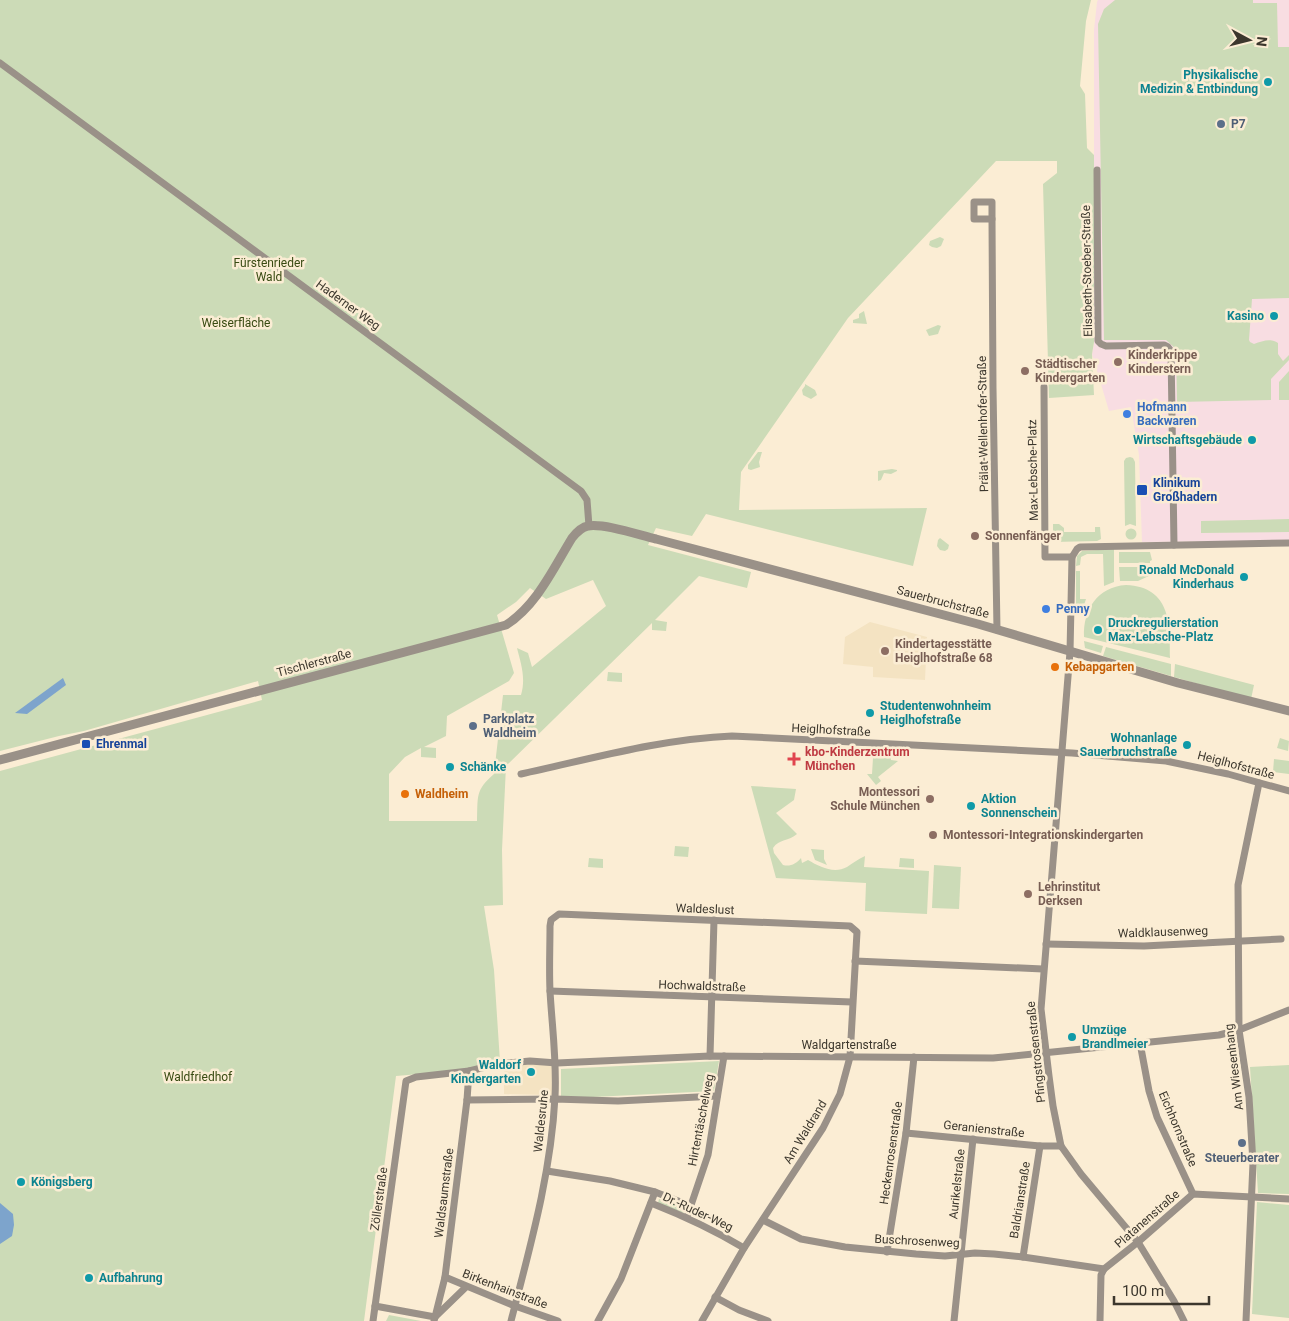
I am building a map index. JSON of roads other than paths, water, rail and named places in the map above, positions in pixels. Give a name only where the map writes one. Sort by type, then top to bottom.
[{"type":"street","name":"Haderner Weg","points":[[0,63],[581,491],[587,500],[589,526]]},
{"type":"street","name":"Elisabeth-Stoeber-Straße","points":[[1097,170],[1098,341],[1106,346],[1164,345],[1171,351],[1174,545]]},
{"type":"street","name":"Prälat-Wellenhofer-Straße","points":[[992,218],[997,630]]},
{"type":"street","name":"Max-Lebsche-Platz","points":[[1044,387],[1046,556],[1072,557],[1080,547],[1174,545]]},
{"type":"street","name":"Sauerbruchstraße","points":[[589,526],[602,526],[666,542],[997,630],[1178,683],[1289,711]]},
{"type":"street","name":"Tischlerstraße","points":[[0,760],[506,625],[524,611],[535,599],[572,538],[578,531],[589,526]]},
{"type":"street","points":[[1174,545],[1289,543]]},
{"type":"street","points":[[1070,652],[1072,557]]},
{"type":"street","name":"Pfingstrosenstraße","points":[[1070,652],[1041,1009],[1053,1106],[1061,1146],[1081,1174],[1138,1242],[1184,1321]]},
{"type":"street","name":"Heiglhofstraße","points":[[521,774],[655,744],[708,737],[801,739],[1062,753],[1174,762],[1228,774],[1289,791]]},
{"type":"street","name":"Am Wiesenhang","points":[[1246,1321],[1252,1197],[1252,1131],[1239,1030],[1238,885],[1259,783]]},
{"type":"street","name":"Waldeslust","points":[[551,920],[559,914],[714,920],[850,926],[857,932]]},
{"type":"street","name":"Waldesruhe","points":[[511,1321],[538,1218],[547,1171],[555,1099],[556,1063],[550,991],[551,920]]},
{"type":"street","name":"Hirtentäschelweg","points":[[710,1056],[714,920]]},
{"type":"street","name":"Am Waldrand","points":[[702,1321],[744,1248],[822,1128],[840,1094],[850,1057],[857,932]]},
{"type":"street","name":"Waldklausenweg","points":[[1046,944],[1144,946],[1281,939]]},
{"type":"street","points":[[855,960],[1043,969]]},
{"type":"street","name":"Hochwaldstraße","points":[[550,991],[852,1002]]},
{"type":"street","name":"Waldgartenstraße","points":[[406,1081],[416,1077],[530,1061],[556,1063],[710,1056],[993,1058],[1219,1035],[1239,1030],[1289,1010]]},
{"type":"street","name":"Eichhornstraße","points":[[1140,1043],[1149,1091],[1158,1117],[1193,1194]]},
{"type":"street","name":"Hirtentäschelweg","points":[[687,1217],[708,1155],[724,1056]]},
{"type":"street","name":"Heckenrosenstraße","points":[[887,1252],[906,1133],[914,1057]]},
{"type":"street","name":"Waldsaumstraße","points":[[435,1319],[445,1277],[469,1071]]},
{"type":"street","name":"Zöllerstraße","points":[[374,1321],[406,1081]]},
{"type":"street","points":[[467,1100],[618,1100],[717,1096]]},
{"type":"street","name":"Geranienstraße","points":[[906,1133],[1040,1146],[1061,1146]]},
{"type":"street","name":"Aurikelstraße","points":[[954,1321],[973,1139]]},
{"type":"street","name":"Baldrianstraße","points":[[1023,1256],[1040,1146]]},
{"type":"street","name":"Dr.-Ruder-Weg","points":[[547,1171],[605,1180],[655,1192],[691,1206]]},
{"type":"street","name":"Dr.-Ruder-Weg","points":[[655,1192],[651,1202],[718,1232],[744,1248]]},
{"type":"street","name":"Platanenstraße","points":[[1104,1269],[1193,1194],[1289,1199]]},
{"type":"street","points":[[598,1321],[621,1279],[651,1202]]},
{"type":"street","name":"Buschrosenweg","points":[[763,1220],[801,1239],[818,1243],[887,1252],[960,1255],[975,1253],[1023,1256],[1104,1269]]},
{"type":"street","points":[[1100,1321],[1101,1275],[1104,1269]]},
{"type":"street","name":"Birkenhainstraße","points":[[445,1277],[466,1287],[558,1321]]},
{"type":"street","points":[[375,1306],[435,1319],[466,1287]]},
{"type":"street","points":[[715,1297],[739,1310],[768,1321]]},
{"type":"water","points":[[63,678],[66,685],[27,714],[15,713]]},
{"type":"water","points":[[0,1203],[13,1214],[14,1225],[12,1236],[0,1244]]},
{"type":"place","name":"Physikalische Medizin & Entbindung","points":[[1268,82]]},
{"type":"place","name":"P7","points":[[1221,124]]},
{"type":"place","name":"Kasino","points":[[1274,316]]},
{"type":"place","name":"Kinderkrippe Kinderstern","points":[[1118,362]]},
{"type":"place","name":"Städtischer Kindergarten","points":[[1025,371]]},
{"type":"place","name":"Hofmann Backwaren","points":[[1127,414]]},
{"type":"place","name":"Wirtschaftsgebäude","points":[[1252,440]]},
{"type":"place","name":"Klinikum Großhadern","points":[[1142,490]]},
{"type":"place","name":"Sonnenfänger","points":[[975,536]]},
{"type":"place","name":"Ronald McDonald Kinderhaus","points":[[1244,577]]},
{"type":"place","name":"Penny","points":[[1046,609]]},
{"type":"place","name":"Druckregulierstation Max-Lebsche-Platz","points":[[1098,630]]},
{"type":"place","name":"Kindertagesstätte Heiglhofstraße 68","points":[[885,651]]},
{"type":"place","name":"Kebapgarten","points":[[1055,667]]},
{"type":"place","name":"Studentenwohnheim Heiglhofstraße","points":[[870,713]]},
{"type":"place","name":"Parkplatz Waldheim","points":[[473,726]]},
{"type":"place","name":"Ehrenmal","points":[[86,744]]},
{"type":"place","name":"Wohnanlage Sauerbruchstraße","points":[[1187,745]]},
{"type":"place","name":"kbo-Kinderzentrum München","points":[[794,759]]},
{"type":"place","name":"Schänke","points":[[450,767]]},
{"type":"place","name":"Waldheim","points":[[405,794]]},
{"type":"place","name":"Montessori Schule München","points":[[930,799]]},
{"type":"place","name":"Aktion Sonnenschein","points":[[971,806]]},
{"type":"place","name":"Montessori-Integrationskindergarten","points":[[933,835]]},
{"type":"place","name":"Lehrinstitut Derksen","points":[[1028,894]]},
{"type":"place","name":"Umzüge Brandlmeier","points":[[1072,1037]]},
{"type":"place","name":"Waldorf Kindergarten","points":[[531,1072]]},
{"type":"place","name":"Steuerberater","points":[[1242,1143]]},
{"type":"place","name":"Königsberg","points":[[21,1182]]},
{"type":"place","name":"Aufbahrung","points":[[89,1278]]},
{"type":"park label","name":"Fürstenrieder Wald","points":[[269,270]]},
{"type":"park label","name":"Weiserfläche","points":[[236,323]]},
{"type":"park label","name":"Waldfriedhof","points":[[198,1077]]}]
